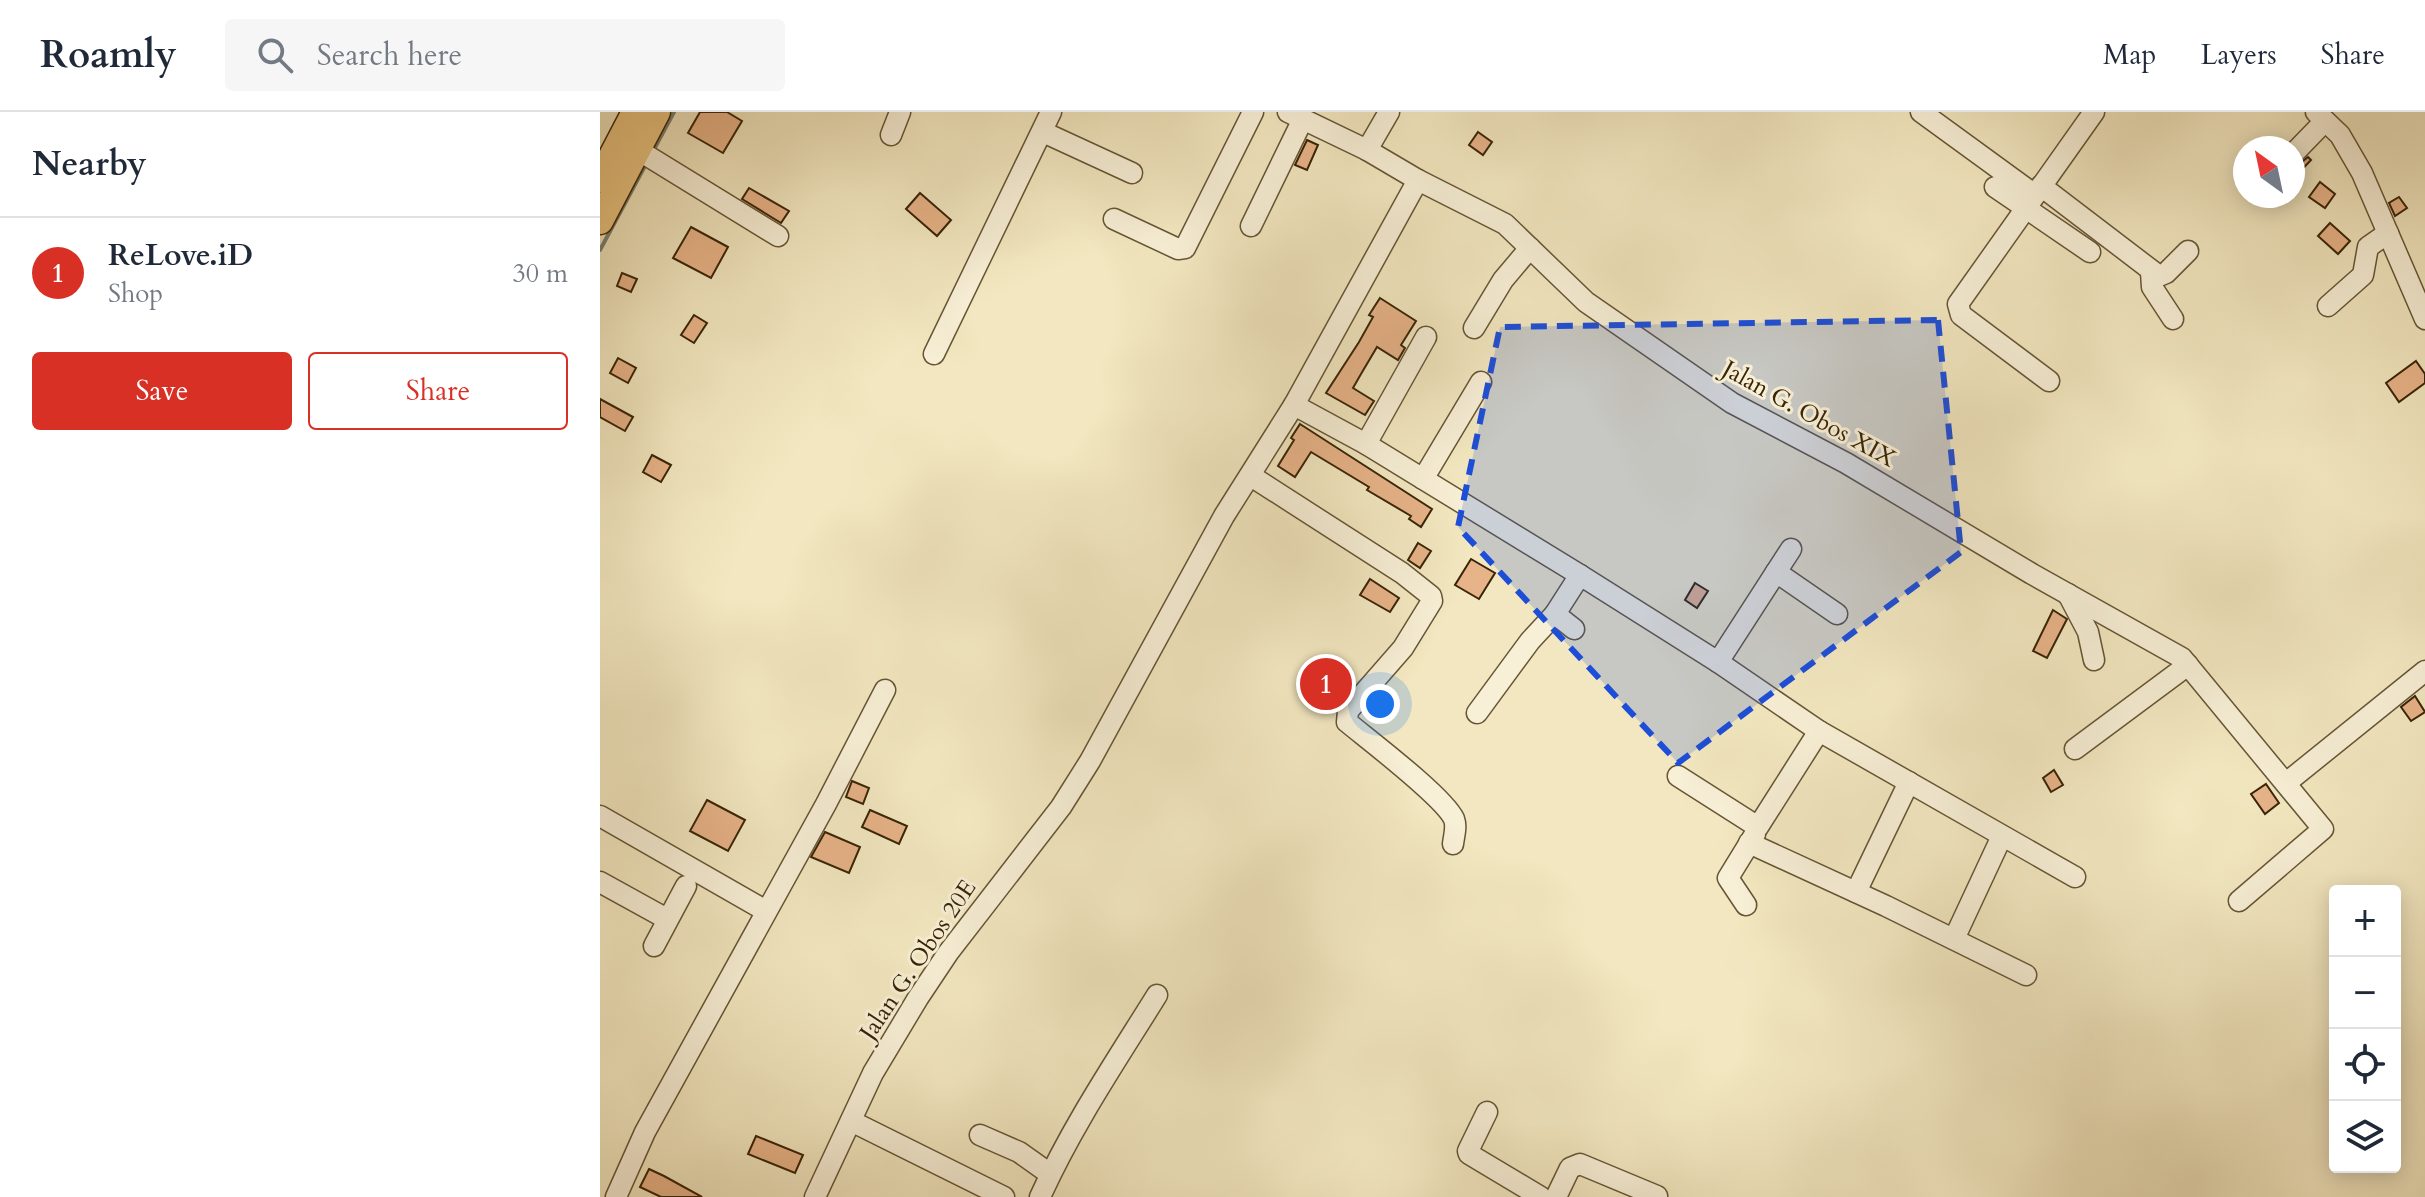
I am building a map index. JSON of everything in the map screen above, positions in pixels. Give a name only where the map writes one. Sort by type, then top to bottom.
[{"type":"main road","points":[[603,165],[635,112]]},
{"type":"main road","points":[[600,221],[657,112]]},
{"type":"street","points":[[891,135],[900,112]]},
{"type":"street","points":[[934,354],[1051,112]]},
{"type":"street","points":[[1114,219],[1178,249],[1185,248],[1253,112]]},
{"type":"street","points":[[1367,150],[1389,112]]},
{"type":"street","points":[[1921,112],[2034,196],[2118,243],[2151,272],[2159,276],[2166,273],[2188,251]]},
{"type":"street","points":[[2049,381],[1958,310],[1958,304],[2094,112]]},
{"type":"street","points":[[1251,226],[1296,115]]},
{"type":"street","name":"Jalan G. Obos XIX","points":[[1296,115],[1505,224],[1586,302],[1713,391],[1846,463],[2174,653],[2188,665],[2323,829],[2239,901]]},
{"type":"street","points":[[2305,138],[2321,116],[2347,146],[2362,173],[2425,319]]},
{"type":"street","points":[[1043,132],[1132,173]]},
{"type":"street","points":[[638,150],[778,236]]},
{"type":"street","name":"Jalan G. Obos 20E","points":[[815,1197],[873,1073],[918,998],[948,953],[1061,807],[1111,726],[1224,516],[1294,405],[1418,180]]},
{"type":"street","points":[[1995,187],[2034,196],[2090,252]]},
{"type":"street","points":[[2328,306],[2363,275],[2368,247],[2388,233]]},
{"type":"street","points":[[1474,328],[1503,280],[1530,248]]},
{"type":"street","points":[[2151,272],[2152,287],[2173,319]]},
{"type":"street","points":[[1366,444],[1426,337]]},
{"type":"street","points":[[1423,479],[1481,382]]},
{"type":"street","points":[[1294,405],[1366,444],[1580,575],[1718,662],[1819,731],[2075,877]]},
{"type":"street","points":[[1251,476],[1389,565],[1431,596],[1432,601],[1403,648],[1346,717],[1347,722],[1439,799],[1453,816],[1456,826],[1453,844]]},
{"type":"street","points":[[1718,662],[1791,549]]},
{"type":"street","points":[[1776,572],[1837,614]]},
{"type":"street","points":[[1477,713],[1530,641],[1555,614],[1580,575]]},
{"type":"street","points":[[2068,594],[2088,632],[2094,660]]},
{"type":"street","points":[[1555,614],[1574,629]]},
{"type":"street","points":[[2075,749],[2188,665]]},
{"type":"street","points":[[2286,783],[2425,671]]},
{"type":"street","points":[[617,1197],[645,1132],[826,804],[885,690]]},
{"type":"street","points":[[1746,905],[1728,878],[1819,731]]},
{"type":"street","points":[[1678,776],[1754,835],[1856,892],[2026,975]]},
{"type":"street","points":[[1856,892],[1909,782]]},
{"type":"street","points":[[600,816],[766,911]]},
{"type":"street","points":[[1954,939],[2002,836]]},
{"type":"street","points":[[600,882],[667,919]]},
{"type":"street","points":[[654,946],[686,886]]},
{"type":"street","points":[[1040,1197],[1050,1174],[1157,995]]},
{"type":"street","points":[[1487,1112],[1469,1154],[1541,1197]]},
{"type":"street","points":[[851,1121],[1004,1197]]},
{"type":"street","points":[[980,1135],[1019,1152],[1050,1174]]},
{"type":"street","points":[[1556,1197],[1570,1168],[1580,1164],[1657,1196]]},
{"type":"highlighted area","points":[[1938,320],[1961,552],[1678,763],[1458,527],[1500,327]]},
{"type":"building","points":[[700,112],[727,112],[742,121],[723,153],[688,133]]},
{"type":"building","points":[[1478,132],[1492,142],[1483,155],[1469,145]]},
{"type":"building","points":[[1307,140],[1318,145],[1307,170],[1295,165]]},
{"type":"building","points":[[2320,182],[2335,194],[2325,208],[2309,197]]},
{"type":"building","points":[[749,188],[789,211],[781,223],[742,199]]},
{"type":"building","points":[[920,193],[951,220],[937,236],[906,209]]},
{"type":"building","points":[[2399,197],[2407,208],[2395,216],[2389,203]]},
{"type":"building","points":[[2330,223],[2350,241],[2338,254],[2318,236]]},
{"type":"building","points":[[691,227],[728,247],[711,278],[673,258]]},
{"type":"building","points":[[622,273],[637,279],[631,292],[617,286]]},
{"type":"building","points":[[1380,298],[1416,321],[1401,345],[1405,348],[1398,360],[1377,347],[1353,388],[1374,401],[1365,415],[1326,393],[1359,342],[1373,317],[1369,315]]},
{"type":"building","points":[[694,315],[707,323],[694,343],[681,335]]},
{"type":"building","points":[[618,358],[636,368],[628,383],[610,373]]},
{"type":"building","points":[[2416,361],[2425,374],[2425,383],[2399,402],[2386,383]]},
{"type":"building","points":[[600,399],[633,417],[625,431],[600,417]]},
{"type":"building","points":[[1300,424],[1432,509],[1421,527],[1409,519],[1411,516],[1367,490],[1369,487],[1311,452],[1295,477],[1278,466]]},
{"type":"building","points":[[652,455],[671,465],[661,482],[643,472]]},
{"type":"building","points":[[1418,543],[1431,551],[1420,568],[1408,560]]},
{"type":"building","points":[[1471,559],[1495,573],[1479,599],[1455,585]]},
{"type":"building","points":[[1370,579],[1399,598],[1390,612],[1360,595]]},
{"type":"building","points":[[1695,583],[1708,591],[1697,608],[1685,600]]},
{"type":"building","points":[[2053,610],[2067,619],[2047,658],[2033,651]]},
{"type":"building","points":[[2415,696],[2425,712],[2411,721],[2401,707]]},
{"type":"building","points":[[2054,770],[2063,785],[2051,792],[2043,778]]},
{"type":"building","points":[[852,781],[869,788],[863,804],[846,797]]},
{"type":"building","points":[[2266,784],[2279,803],[2265,814],[2251,794]]},
{"type":"building","points":[[707,800],[745,820],[728,851],[690,831]]},
{"type":"building","points":[[870,810],[907,826],[899,844],[862,827]]},
{"type":"building","points":[[825,832],[860,847],[849,873],[811,857]]},
{"type":"building","points":[[756,1136],[803,1155],[795,1173],[748,1154]]},
{"type":"building","points":[[649,1169],[702,1197],[661,1197],[640,1187]]},
{"type":"waterway","points":[[652,153],[674,112]]},
{"type":"waterway","points":[[600,250],[646,164]]},
{"type":"place","name":"ReLove.iD","points":[[1326,684]]}]
